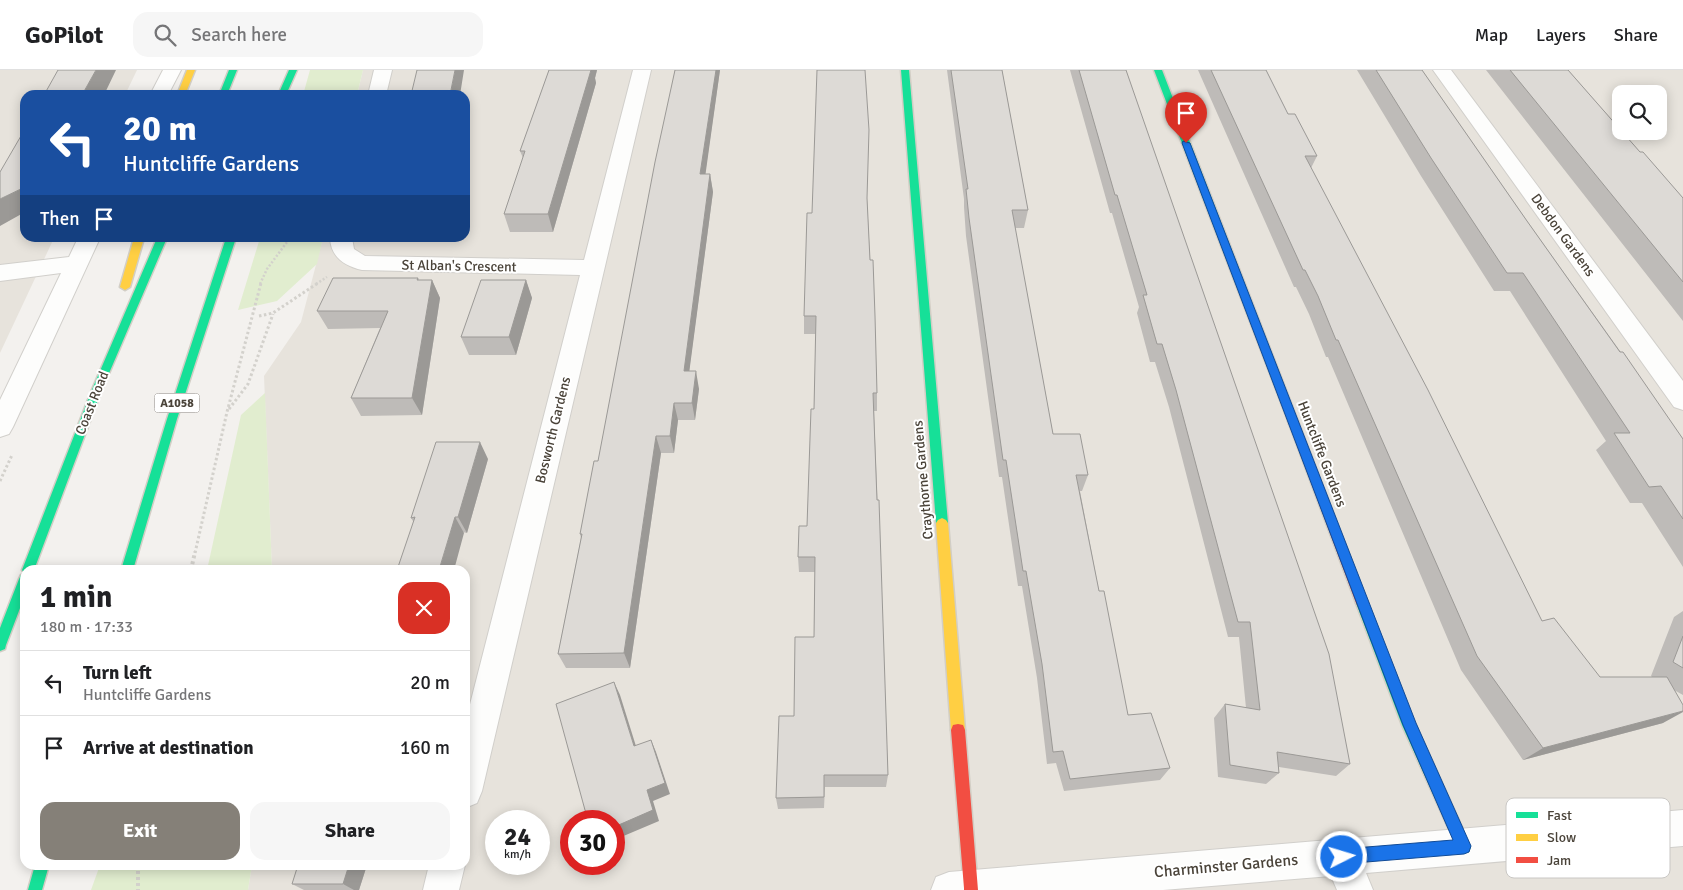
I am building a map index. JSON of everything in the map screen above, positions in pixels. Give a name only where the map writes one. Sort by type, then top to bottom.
[{"type":"main road","points":[[184,90],[191,70]]},
{"type":"main road","points":[[225,90],[233,70]]},
{"type":"main road","points":[[276,90],[282,70]]},
{"type":"main road","points":[[284,90],[292,70]]},
{"type":"main road","name":"Craythorne Gardens","points":[[904,70],[960,889]]},
{"type":"main road","name":"Huntcliffe Gardens","points":[[1158,70],[1410,725],[1464,846]]},
{"type":"main road","points":[[96,392],[138,242]]},
{"type":"main road","name":"Coast Road","points":[[30,565],[96,392],[160,242]]},
{"type":"main road","name":"A1058","points":[[129,565],[172,419],[230,242]]},
{"type":"main road","points":[[0,645],[20,592]]},
{"type":"main road","points":[[34,890],[40,870]]},
{"type":"street","points":[[162,90],[172,70]]},
{"type":"street","points":[[378,90],[383,70]]},
{"type":"street","name":"Bosworth Gardens","points":[[470,771],[642,70]]},
{"type":"street","name":"Debdon Gardens","points":[[1442,70],[1683,400]]},
{"type":"street","points":[[0,427],[87,242]]},
{"type":"street","points":[[341,242],[341,247],[345,254],[353,260]]},
{"type":"street","name":"St Alban's Crescent","points":[[353,260],[375,265],[593,268]]},
{"type":"street","points":[[0,272],[76,264]]},
{"type":"street","name":"Charminster Gardens","points":[[1670,829],[1683,828]]},
{"type":"street","name":"Charminster Gardens","points":[[960,889],[1506,843]]},
{"type":"street","points":[[1342,857],[1355,890]]},
{"type":"street","points":[[441,890],[446,870]]},
{"type":"path","points":[[192,565],[227,412],[260,284],[267,269],[287,242]]},
{"type":"path","points":[[259,316],[273,313],[353,260]]},
{"type":"path","points":[[227,412],[248,384],[273,313]]},
{"type":"path","points":[[138,870],[138,890]]},
{"type":"shaded area","points":[[0,70],[137,70],[127,90],[20,90],[20,242],[52,242],[0,353]]},
{"type":"shaded area","points":[[363,70],[1683,70],[1683,890],[248,890],[251,870],[470,870],[470,565],[272,565],[264,376],[301,322],[322,242],[470,242],[470,90],[358,90]]},
{"type":"green space","points":[[310,70],[363,70],[358,90],[304,90]]},
{"type":"green space","points":[[259,242],[322,242],[317,264],[277,301],[238,310]]},
{"type":"green space","points":[[265,393],[272,565],[208,565],[241,415]]},
{"type":"green space","points":[[98,870],[251,870],[248,890],[91,890]]},
{"type":"building","points":[[58,70],[96,70],[85,90],[47,90]]},
{"type":"building","points":[[417,70],[455,70],[451,90],[412,90]]},
{"type":"building","points":[[549,70],[591,70],[548,214],[504,214],[525,151],[520,151]]},
{"type":"building","points":[[675,70],[716,70],[700,174],[710,174],[684,371],[696,371],[692,403],[674,403],[670,436],[656,436],[624,653],[558,654],[582,534],[580,534],[594,461],[598,461],[655,162]]},
{"type":"building","points":[[817,70],[865,70],[869,130],[867,198],[870,260],[873,260],[877,393],[873,393],[877,500],[879,500],[888,775],[824,775],[824,797],[776,798],[779,716],[794,716],[795,637],[814,637],[815,557],[798,557],[799,526],[807,526],[811,409],[814,409],[816,316],[804,316],[807,213],[812,213]]},
{"type":"building","points":[[951,70],[1002,70],[1028,210],[1012,210],[1053,434],[1080,434],[1088,475],[1076,475],[1099,591],[1104,591],[1128,715],[1151,713],[1170,768],[1070,779],[1063,751],[1053,752],[1042,664],[1026,571],[1023,571],[1006,460],[1003,460],[969,218],[966,189],[968,189]]},
{"type":"building","points":[[1079,70],[1126,70],[1329,654],[1350,764],[1277,752],[1279,773],[1230,765],[1225,704],[1260,710],[1250,622],[1238,622],[1176,390],[1162,344],[1157,344],[1143,295],[1147,295],[1117,195],[1115,195]]},
{"type":"building","points":[[1211,70],[1266,70],[1288,114],[1295,114],[1317,156],[1305,156],[1428,390],[1542,621],[1554,618],[1600,677],[1667,677],[1683,705],[1683,711],[1543,748],[1477,656],[1338,340],[1336,340],[1305,270],[1303,270]]},
{"type":"building","points":[[1376,70],[1422,70],[1683,439],[1683,519],[1661,486],[1649,487],[1614,433],[1630,433],[1523,273],[1507,273],[1431,158]]},
{"type":"building","points":[[1510,70],[1568,70],[1612,120],[1612,140],[1629,140],[1640,152],[1643,152],[1683,198],[1683,282]]},
{"type":"building","points":[[20,138],[20,189],[0,199],[0,172]]},
{"type":"building","points":[[333,278],[418,278],[417,280],[432,280],[412,398],[351,398],[388,311],[317,311]]},
{"type":"building","points":[[481,280],[526,280],[509,337],[461,337]]},
{"type":"building","points":[[436,442],[480,442],[458,517],[455,517],[441,565],[399,565],[415,517],[411,518]]},
{"type":"building","points":[[1683,636],[1683,668],[1673,662]]},
{"type":"building","points":[[614,682],[634,746],[651,740],[665,783],[647,790],[653,810],[625,822],[625,810],[585,810],[556,704]]},
{"type":"building","points":[[296,870],[347,870],[343,884],[292,884]]},
{"type":"traffic: fast","points":[[225,90],[233,70]]},
{"type":"traffic: fast","points":[[284,90],[293,70]]},
{"type":"traffic: fast","points":[[905,70],[942,523]]},
{"type":"traffic: fast","points":[[1158,70],[1293,421]]},
{"type":"traffic: fast","points":[[30,565],[96,392],[160,242]]},
{"type":"traffic: fast","points":[[128,565],[172,419],[230,242]]},
{"type":"traffic: fast","points":[[0,645],[20,592]]},
{"type":"traffic: fast","points":[[1362,603],[1409,725],[1464,847]]},
{"type":"traffic: fast","points":[[35,890],[41,870]]},
{"type":"traffic: slow","points":[[183,90],[191,70]]},
{"type":"traffic: slow","points":[[125,287],[138,242]]},
{"type":"traffic: slow","points":[[942,523],[958,730]]},
{"type":"traffic: jam","points":[[1293,421],[1362,603]]},
{"type":"traffic: jam","points":[[958,730],[971,888]]},
{"type":"route","points":[[1186,143],[1410,725],[1464,846],[1342,857]]}]
